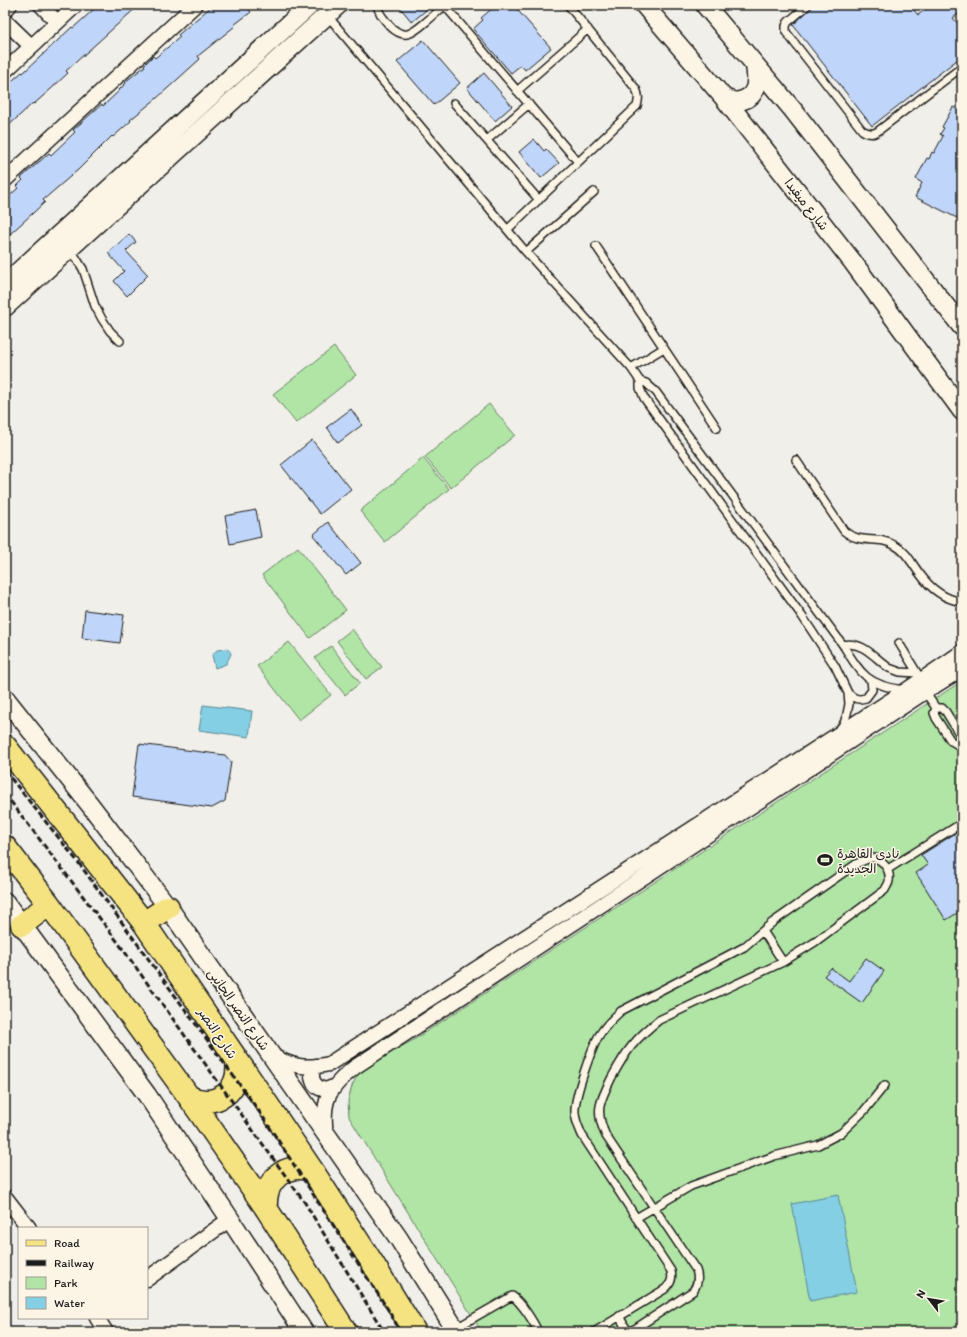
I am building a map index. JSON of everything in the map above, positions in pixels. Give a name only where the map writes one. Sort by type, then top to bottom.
[{"type":"main road","name":"شارع النصر","points":[[5,746],[144,923],[312,1170],[370,1259],[414,1332]]},
{"type":"main road","points":[[5,847],[49,904],[189,1097],[266,1208],[346,1332]]},
{"type":"main road","points":[[22,925],[49,904]]},
{"type":"main road","points":[[144,923],[168,907]]},
{"type":"main road","points":[[189,1097],[203,1102],[218,1099],[225,1095],[235,1083],[237,1076],[237,1061]]},
{"type":"main road","points":[[266,1208],[269,1187],[278,1175],[291,1169],[305,1168],[312,1170]]},
{"type":"street","points":[[5,10],[10,5]]},
{"type":"street","points":[[41,5],[57,22]]},
{"type":"street","points":[[5,71],[76,5]]},
{"type":"street","points":[[5,180],[195,5]]},
{"type":"street","points":[[5,284],[310,5]]},
{"type":"street","name":"شارع ميفيدا","points":[[644,5],[724,98],[852,261],[962,410]]},
{"type":"street","points":[[705,5],[793,110],[962,327]]},
{"type":"street","points":[[5,307],[332,10]]},
{"type":"street","points":[[5,22],[31,46]]},
{"type":"street","points":[[724,98],[730,101],[741,101],[754,92],[756,86],[755,65]]},
{"type":"street","points":[[326,1134],[324,1118],[326,1102],[333,1087],[339,1079],[962,652]]},
{"type":"street","points":[[270,1054],[285,1062],[300,1067],[329,1064],[921,681],[962,669]]},
{"type":"street","name":"شارع النصر الجانبى","points":[[5,698],[91,806],[168,907],[398,1239],[456,1330]]},
{"type":"street","points":[[5,902],[147,1095],[304,1332]]},
{"type":"street","points":[[316,1066],[312,1074],[312,1078],[316,1086],[325,1090],[329,1090],[333,1087]]},
{"type":"street","points":[[5,1197],[28,1227]]},
{"type":"street","points":[[148,1278],[230,1219]]},
{"type":"street","points":[[98,1319],[106,1332]]},
{"type":"lane","points":[[377,5],[381,17],[398,33],[404,34],[411,34],[417,30],[446,5],[578,162]]},
{"type":"lane","points":[[508,229],[636,106],[639,100],[639,94],[636,88],[568,5]]},
{"type":"lane","points":[[808,5],[788,22],[786,32],[860,128],[865,132],[872,134],[878,131],[962,67]]},
{"type":"lane","points":[[332,10],[526,252],[631,368],[640,381],[640,388],[644,398],[802,616],[835,666],[848,693],[856,699],[866,698],[872,690],[871,680]]},
{"type":"lane","points":[[517,91],[588,29]]},
{"type":"lane","points":[[454,103],[539,200]]},
{"type":"lane","points":[[487,140],[529,104]]},
{"type":"lane","points":[[526,252],[594,192]]},
{"type":"lane","points":[[596,246],[717,428]]},
{"type":"lane","points":[[70,248],[83,269],[95,306],[102,319],[120,341]]},
{"type":"lane","points":[[631,368],[664,348]]},
{"type":"lane","points":[[640,381],[646,383],[656,392],[843,645],[857,668],[880,686],[905,691]]},
{"type":"lane","points":[[796,460],[844,531],[850,536],[858,539],[876,539],[887,541],[896,546],[905,553],[920,575],[930,586],[943,596],[962,602]]},
{"type":"lane","points":[[899,643],[936,708],[934,714],[936,718],[951,741],[961,748]]},
{"type":"lane","points":[[843,645],[860,645],[894,671],[921,681]]},
{"type":"lane","points":[[831,738],[844,723],[849,704],[848,693]]},
{"type":"lane","points":[[936,708],[942,708],[946,712],[960,736],[961,748]]},
{"type":"lane","points":[[888,870],[962,823]]},
{"type":"lane","points":[[595,1332],[619,1316],[664,1289],[672,1282],[671,1271],[582,1135],[577,1124],[575,1112],[576,1100],[592,1050],[599,1035],[609,1022],[621,1011],[744,948],[784,915],[856,864],[870,858],[876,858],[883,863],[888,870],[889,882],[885,890],[815,942],[783,962],[659,1020],[643,1034],[625,1054],[602,1097],[600,1117],[602,1127],[606,1136],[696,1270],[698,1281],[693,1291],[629,1332],[619,1316]]},
{"type":"lane","points":[[763,931],[783,962]]},
{"type":"lane","points":[[636,1218],[691,1186],[774,1156],[818,1145],[841,1133],[864,1111],[885,1085]]},
{"type":"lane","points":[[456,1330],[512,1296],[519,1300],[535,1324],[538,1332]]},
{"type":"green space","points":[[334,347],[356,375],[296,423],[273,394]]},
{"type":"green space","points":[[489,404],[515,435],[451,488],[425,457]]},
{"type":"green space","points":[[423,458],[449,489],[385,542],[360,511]]},
{"type":"green space","points":[[298,547],[346,610],[310,638],[262,575]]},
{"type":"green space","points":[[352,629],[382,667],[366,679],[337,641]]},
{"type":"green space","points":[[289,642],[331,695],[299,720],[257,666]]},
{"type":"green space","points":[[331,646],[360,683],[345,695],[315,658]]},
{"type":"green space","name":"نادى القاهرة الجديدة","points":[[962,681],[962,1332],[482,1332],[349,1117],[348,1101],[352,1086],[360,1070],[415,1039]]},
{"type":"water","points":[[217,650],[229,650],[231,654],[226,664],[215,668],[212,655]]},
{"type":"water","points":[[203,705],[252,711],[249,737],[199,730]]},
{"type":"water","points":[[838,1195],[857,1292],[810,1301],[792,1204]]},
{"type":"building","points":[[89,5],[139,5],[66,71],[68,73],[51,89],[34,104],[33,103],[5,129],[5,87],[22,72],[23,73],[72,27],[73,28],[93,10]]},
{"type":"building","points":[[213,5],[245,5],[251,12],[198,56],[200,59],[130,120],[131,121],[113,137],[112,136],[79,169],[43,200],[45,202],[10,234],[5,229],[5,200],[18,188],[17,186],[23,180],[21,178],[49,153],[51,155],[75,132],[73,130],[102,104],[103,106],[120,90],[126,83],[125,82],[145,66],[144,65],[153,56],[155,58],[180,37],[178,35]]},
{"type":"building","points":[[398,5],[432,5],[412,22]]},
{"type":"building","points":[[496,5],[513,5],[551,48],[525,70],[521,65],[511,73],[473,29],[483,20],[481,18]]},
{"type":"building","points":[[814,5],[910,5],[918,15],[931,5],[962,5],[962,11],[953,18],[962,29],[962,56],[872,126],[793,25]]},
{"type":"building","points":[[423,40],[460,83],[434,105],[397,62]]},
{"type":"building","points":[[484,73],[512,106],[495,121],[467,88]]},
{"type":"building","points":[[953,107],[962,112],[962,208],[957,218],[915,197],[922,183],[916,179],[927,158],[929,159],[932,152],[934,153],[943,136],[940,134],[944,128],[942,127]]},
{"type":"building","points":[[534,139],[544,151],[546,149],[559,163],[541,178],[519,152]]},
{"type":"building","points":[[129,234],[136,242],[126,251],[148,275],[127,296],[114,281],[124,271],[108,253]]},
{"type":"building","points":[[351,409],[362,425],[338,443],[327,427]]},
{"type":"building","points":[[312,440],[351,489],[320,514],[281,465]]},
{"type":"building","points":[[256,510],[261,537],[230,544],[225,516]]},
{"type":"building","points":[[328,522],[361,563],[346,575],[313,535]]},
{"type":"building","points":[[85,610],[124,615],[120,643],[82,638]]},
{"type":"building","points":[[139,744],[225,755],[231,762],[225,801],[212,808],[132,797]]},
{"type":"building","points":[[962,829],[962,910],[946,920],[916,873],[928,865],[921,855]]},
{"type":"building","points":[[866,958],[884,971],[862,1003],[824,976],[831,968],[849,981]]},
{"type":"railway","points":[[5,771],[78,862],[261,1114],[401,1332]]},
{"type":"railway","points":[[5,794],[117,941],[305,1203],[384,1332]]},
{"type":"place","name":"نادى القاهرة الجديدة","points":[[825,860]]}]
